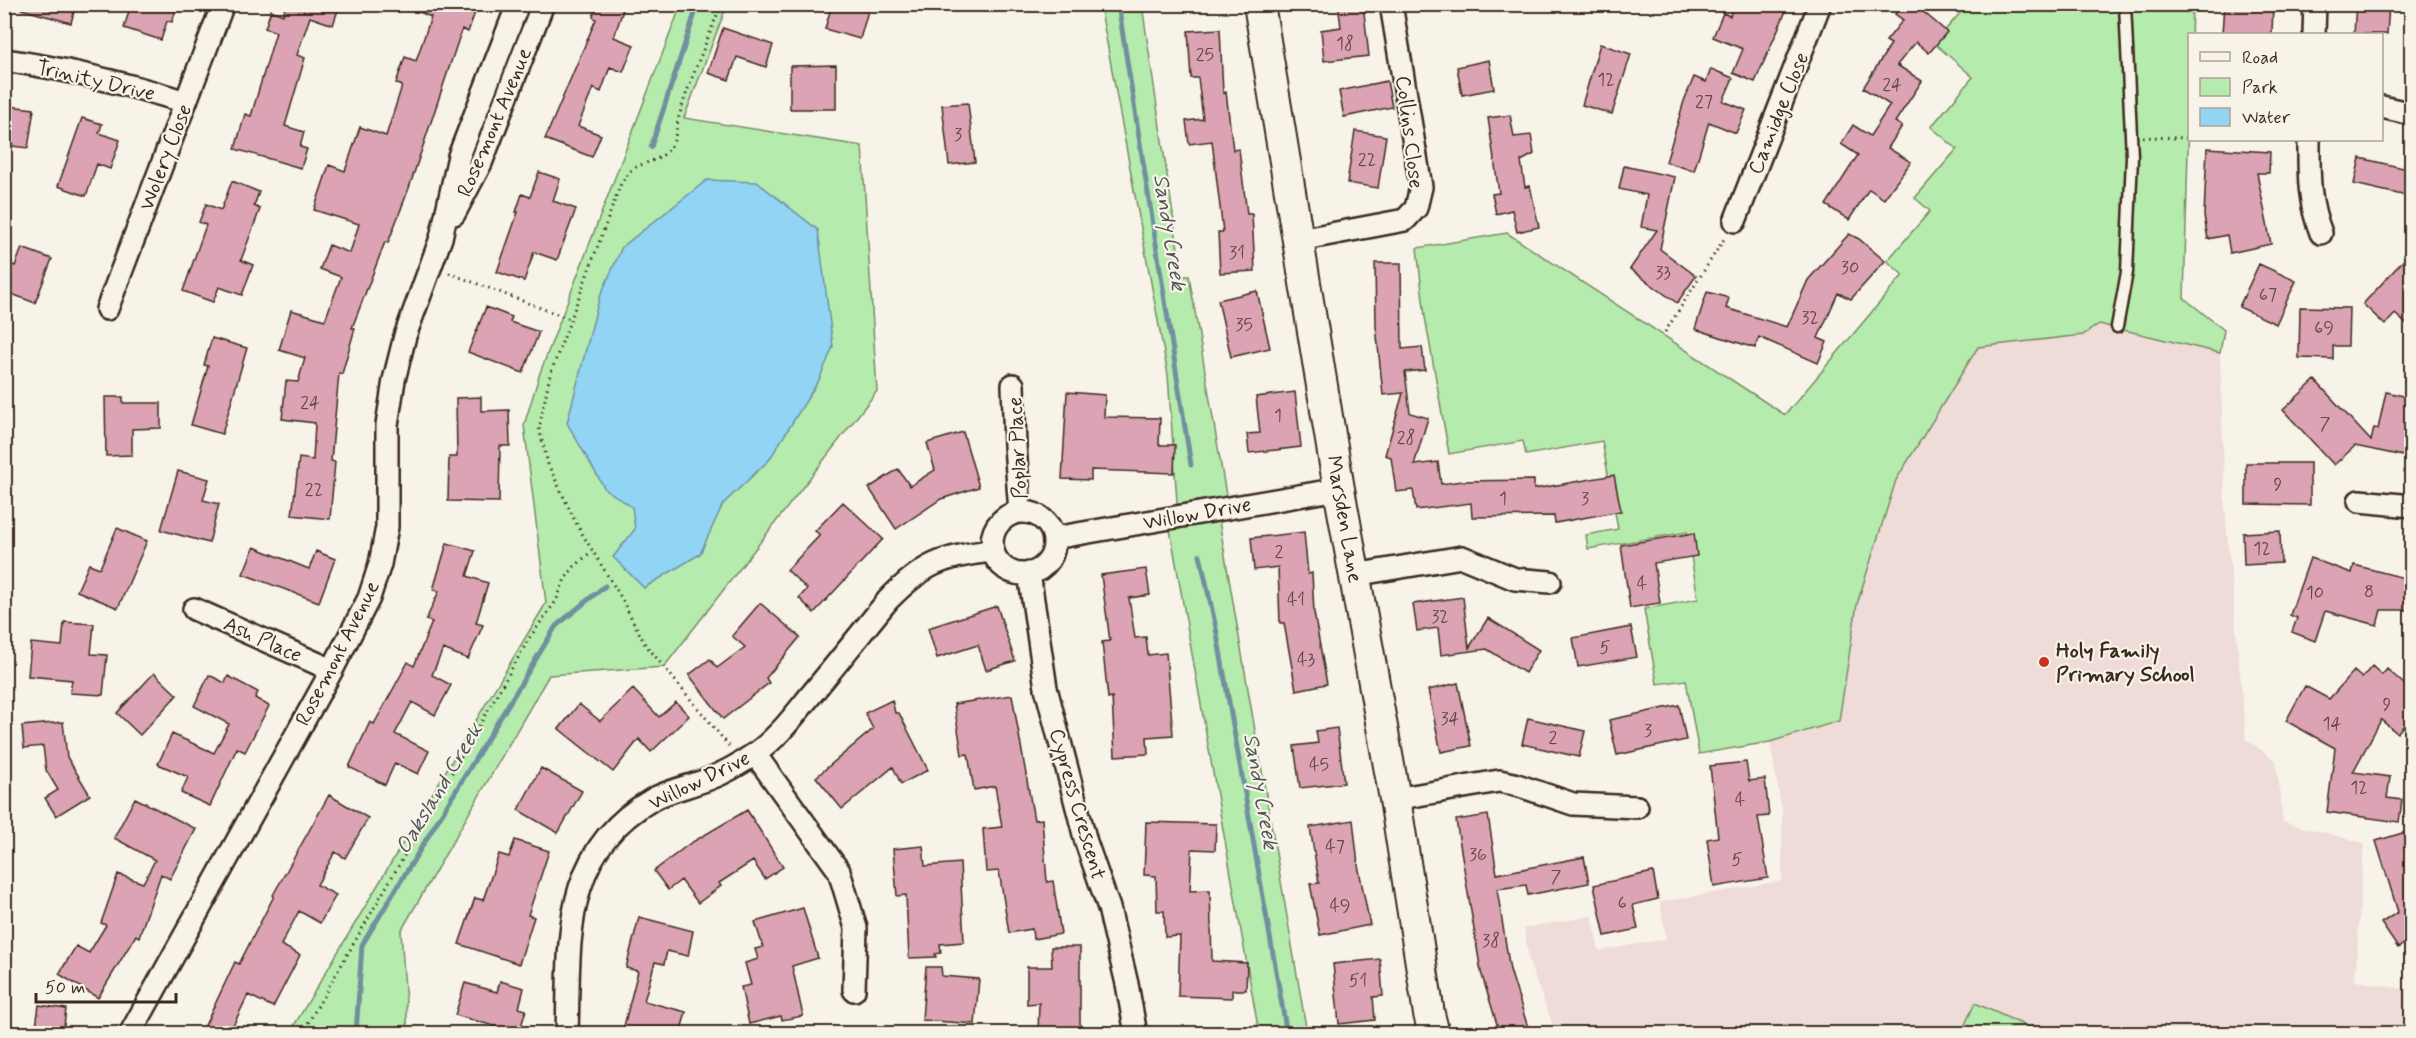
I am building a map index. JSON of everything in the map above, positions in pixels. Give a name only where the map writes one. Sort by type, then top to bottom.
[{"type":"main road","name":"Marsden Lane","points":[[1259,4],[1339,489],[1395,799],[1434,1034]]},
{"type":"street","name":"Wolery Close","points":[[107,309],[223,4]]},
{"type":"street","name":"Rosemont Avenue","points":[[441,238],[459,156],[518,4]]},
{"type":"street","name":"Rosemont Avenue","points":[[130,1034],[332,670],[369,598],[380,564],[387,527],[387,425],[394,380],[405,336],[441,238],[481,164],[543,4]]},
{"type":"street","name":"Collins Close","points":[[1299,240],[1405,220],[1416,208],[1421,187],[1391,4]]},
{"type":"street","name":"Camidge Close","points":[[1735,221],[1820,4]]},
{"type":"street","points":[[2314,33],[2315,4]]},
{"type":"street","name":"Trinity Drive","points":[[4,60],[60,68],[104,78],[186,102]]},
{"type":"street","points":[[2383,107],[2412,114]]},
{"type":"street","points":[[2310,141],[2309,193],[2321,233]]},
{"type":"street","name":"Poplar Place","points":[[1013,385],[1020,512]]},
{"type":"street","name":"Willow Drive","points":[[1054,538],[1339,489]]},
{"type":"street","points":[[2359,501],[2412,506]]},
{"type":"street","points":[[1020,512],[1032,513],[1042,518],[1050,527],[1054,538],[1053,550],[1048,561],[1040,569],[1029,573],[1017,573],[1007,569],[998,561],[993,551],[993,538],[998,525],[1008,516],[1020,512]]},
{"type":"street","name":"Willow Drive","points":[[567,1034],[570,946],[578,887],[596,853],[611,833],[628,817],[654,799],[712,778],[748,758],[783,729],[906,581],[940,561],[961,554],[993,551]]},
{"type":"street","points":[[1354,575],[1462,557],[1515,579],[1550,582]]},
{"type":"street","name":"Cypress Crescent","points":[[1029,573],[1046,688],[1086,842],[1109,908],[1128,984],[1136,1034]]},
{"type":"street","name":"Ash Place","points":[[194,609],[332,670]]},
{"type":"street","points":[[748,758],[839,871],[856,928],[854,990]]},
{"type":"street","points":[[1395,799],[1499,781],[1573,804],[1637,807]]},
{"type":"lane","points":[[2117,327],[2127,272],[2131,231],[2132,137],[2125,4]]},
{"type":"path","points":[[722,4],[679,114],[671,147],[657,159],[635,166],[625,176],[550,375],[539,428],[548,464],[578,527],[645,644],[748,758]]},
{"type":"path","points":[[2132,137],[2188,138]]},
{"type":"path","points":[[1665,332],[1735,221]]},
{"type":"path","points":[[430,266],[570,319]]},
{"type":"path","points":[[304,1034],[308,1023],[530,637],[556,601],[565,579],[574,567],[592,551]]},
{"type":"shaded area","name":"Holy Family Primary School","points":[[2099,324],[2220,353],[2225,509],[2246,739],[2276,761],[2283,822],[2364,843],[2355,981],[2411,990],[2411,1033],[1556,1033],[1530,965],[1524,928],[1592,916],[1599,951],[1666,939],[1660,902],[1782,881],[1782,811],[1770,742],[1839,720],[1857,604],[1896,480],[1978,347],[2083,335]]},
{"type":"green space","points":[[681,5],[727,5],[684,118],[862,146],[877,391],[664,667],[549,675],[401,931],[408,1033],[289,1034],[546,603],[524,425],[540,373]]},
{"type":"green space","points":[[1100,5],[1142,5],[1182,276],[1189,276],[1228,507],[1217,509],[1307,1033],[1259,1033],[1168,518],[1178,516],[1168,375]]},
{"type":"green space","points":[[1967,5],[2192,5],[2191,33],[2188,33],[2188,141],[2184,298],[2224,330],[2220,353],[2099,324],[2083,335],[1978,347],[1896,480],[1857,604],[1839,721],[1770,742],[1699,754],[1686,680],[1657,684],[1644,609],[1698,599],[1687,532],[1588,549],[1586,535],[1618,529],[1602,441],[1526,455],[1523,441],[1449,454],[1425,317],[1417,248],[1507,233],[1785,415],[1903,275],[1887,261],[1930,211],[1915,198],[1957,149],[1931,127],[1973,77],[1934,43]]},
{"type":"green space","points":[[1975,1003],[2035,1030],[2034,1033],[1967,1034],[1962,1031]]},
{"type":"water","points":[[707,180],[757,182],[818,230],[833,347],[819,380],[769,460],[723,504],[700,554],[644,588],[613,557],[635,529],[632,507],[605,489],[567,423],[599,299],[622,247]]},
{"type":"building","points":[[22,4],[76,4],[71,23],[21,9]]},
{"type":"building","points":[[131,4],[178,4],[172,22],[167,21],[161,40],[124,28]]},
{"type":"building","points":[[282,4],[340,4],[333,25],[310,17],[297,55],[305,58],[285,126],[304,132],[300,147],[307,149],[301,168],[235,149],[245,114],[251,116],[276,32],[265,28],[271,10],[283,15],[285,8]]},
{"type":"building","points":[[401,4],[478,4],[468,32],[462,29],[409,188],[388,243],[385,242],[352,328],[355,328],[342,374],[339,373],[331,461],[335,462],[330,519],[292,515],[299,458],[313,460],[315,423],[282,419],[286,381],[298,382],[305,358],[279,350],[291,310],[325,320],[341,277],[320,269],[329,245],[350,253],[359,224],[314,210],[329,165],[345,171],[360,127],[386,136],[402,86],[396,83],[405,57],[416,61],[431,17]]},
{"type":"building","points":[[597,4],[625,4],[614,37],[634,45],[623,72],[610,67],[601,92],[593,88],[578,126],[601,135],[592,157],[545,139],[596,19],[593,17]]},
{"type":"building","points":[[832,4],[870,4],[860,39],[825,29]]},
{"type":"building","points":[[1338,4],[1363,4],[1369,56],[1324,61],[1321,30],[1341,27]]},
{"type":"building","points":[[1734,4],[1789,4],[1755,82],[1733,73],[1743,49],[1713,37],[1723,13],[1730,16]]},
{"type":"building","points":[[1903,4],[1914,4],[1947,32],[1929,53],[1916,42],[1897,65],[1922,81],[1895,122],[1902,126],[1888,148],[1911,162],[1884,199],[1869,189],[1849,220],[1826,205],[1858,155],[1841,144],[1853,125],[1870,136],[1890,105],[1863,88],[1891,44],[1886,41],[1903,20],[1895,14]]},
{"type":"building","points":[[2224,4],[2273,4],[2272,33],[2222,33]]},
{"type":"building","points":[[2356,4],[2389,4],[2387,34],[2354,33]]},
{"type":"building","points":[[723,28],[773,45],[766,67],[737,57],[729,80],[708,73]]},
{"type":"building","points":[[1220,29],[1223,93],[1226,92],[1233,150],[1239,149],[1247,214],[1252,214],[1255,271],[1220,273],[1218,232],[1223,232],[1212,141],[1189,144],[1186,121],[1203,119],[1198,78],[1191,78],[1188,31]]},
{"type":"building","points":[[1600,44],[1631,54],[1612,114],[1582,105]]},
{"type":"building","points":[[1489,60],[1494,89],[1462,95],[1457,67]]},
{"type":"building","points":[[836,65],[836,109],[790,109],[790,66]]},
{"type":"building","points":[[1711,69],[1733,78],[1723,101],[1746,110],[1736,133],[1709,122],[1694,171],[1666,162],[1684,101],[1694,77],[1706,82]]},
{"type":"building","points":[[1387,81],[1392,107],[1344,117],[1339,91]]},
{"type":"building","points":[[968,103],[975,162],[949,165],[942,105]]},
{"type":"building","points":[[9,106],[34,109],[28,148],[4,145],[4,113],[8,114]]},
{"type":"building","points":[[1510,115],[1514,137],[1531,135],[1534,154],[1521,161],[1525,187],[1530,186],[1539,227],[1517,232],[1512,210],[1496,214],[1492,194],[1499,193],[1488,118]]},
{"type":"building","points":[[82,118],[102,124],[99,133],[120,140],[110,169],[97,164],[86,196],[58,186]]},
{"type":"building","points":[[1355,131],[1386,136],[1378,188],[1347,183]]},
{"type":"building","points":[[2207,148],[2270,152],[2269,173],[2257,173],[2271,244],[2230,253],[2227,235],[2208,239],[2204,216]]},
{"type":"building","points":[[2360,158],[2412,170],[2407,196],[2354,184]]},
{"type":"building","points":[[1624,166],[1675,177],[1660,249],[1696,276],[1677,303],[1630,269],[1657,230],[1641,227],[1647,195],[1619,189]]},
{"type":"building","points":[[539,172],[560,179],[553,201],[576,209],[557,260],[534,252],[524,281],[497,272],[522,194],[530,197]]},
{"type":"building","points":[[232,181],[259,192],[254,206],[260,209],[241,260],[253,265],[242,295],[219,287],[213,302],[183,291],[206,225],[199,222],[206,204],[221,210]]},
{"type":"building","points":[[1849,234],[1859,239],[1885,261],[1851,299],[1838,293],[1818,338],[1827,342],[1818,363],[1759,337],[1755,348],[1695,329],[1707,292],[1729,298],[1726,308],[1787,327],[1808,280]]},
{"type":"building","points":[[22,248],[52,259],[35,303],[4,291],[4,262],[15,266]]},
{"type":"building","points":[[2412,251],[2412,329],[2395,314],[2385,325],[2363,304]]},
{"type":"building","points":[[1375,263],[1401,263],[1402,349],[1422,347],[1425,370],[1405,372],[1410,413],[1428,418],[1414,465],[1438,462],[1441,484],[1462,481],[1534,480],[1534,489],[1614,475],[1621,511],[1555,523],[1554,516],[1472,517],[1471,503],[1416,510],[1413,490],[1396,492],[1391,457],[1385,455],[1403,393],[1383,395],[1376,326]]},
{"type":"building","points":[[2259,264],[2296,281],[2276,324],[2239,307]]},
{"type":"building","points":[[1257,291],[1270,348],[1231,357],[1218,300]]},
{"type":"building","points":[[486,307],[512,317],[510,322],[539,332],[523,373],[468,352]]},
{"type":"building","points":[[2300,307],[2349,308],[2348,346],[2333,346],[2333,359],[2299,358]]},
{"type":"building","points":[[212,338],[247,348],[222,434],[191,425],[208,366],[204,365]]},
{"type":"building","points":[[2315,380],[2371,441],[2374,428],[2378,429],[2386,392],[2412,398],[2412,440],[2408,457],[2355,446],[2334,465],[2283,410]]},
{"type":"building","points":[[1067,392],[1105,395],[1104,417],[1160,418],[1159,445],[1175,445],[1174,473],[1091,470],[1091,480],[1062,479]]},
{"type":"building","points":[[1295,392],[1301,447],[1249,453],[1247,434],[1260,433],[1256,397]]},
{"type":"building","points":[[105,397],[123,397],[123,403],[161,403],[161,428],[132,429],[132,455],[106,456]]},
{"type":"building","points":[[481,397],[481,411],[509,410],[510,446],[500,446],[499,502],[448,501],[449,457],[457,457],[456,398]]},
{"type":"building","points":[[963,432],[979,487],[941,499],[896,529],[869,488],[898,469],[910,486],[935,470],[927,443]]},
{"type":"building","points":[[2246,463],[2310,463],[2310,505],[2246,504]]},
{"type":"building","points":[[178,471],[209,479],[203,500],[219,504],[209,543],[161,530]]},
{"type":"building","points":[[843,502],[883,539],[814,613],[799,598],[807,589],[787,570],[820,535],[815,531]]},
{"type":"building","points":[[117,528],[147,541],[118,608],[77,591],[89,564],[100,568]]},
{"type":"building","points":[[2280,531],[2281,563],[2244,565],[2243,533]]},
{"type":"building","points":[[1304,532],[1308,574],[1312,573],[1314,613],[1327,684],[1296,690],[1284,623],[1280,623],[1278,567],[1254,570],[1251,538]]},
{"type":"building","points":[[1694,533],[1697,556],[1654,563],[1660,603],[1630,608],[1621,545]]},
{"type":"building","points":[[447,543],[475,551],[467,576],[488,583],[476,623],[483,625],[468,659],[443,649],[432,675],[451,685],[435,715],[412,702],[395,734],[429,751],[418,774],[395,763],[385,785],[349,767],[370,722],[374,724],[408,662],[414,666],[432,622],[426,620],[439,591],[433,590]]},
{"type":"building","points":[[254,547],[309,569],[316,551],[335,559],[319,602],[243,574]]},
{"type":"building","points":[[2310,558],[2352,573],[2354,565],[2412,580],[2412,610],[2381,610],[2377,625],[2325,611],[2315,641],[2292,632],[2297,618],[2290,615]]},
{"type":"building","points":[[1146,569],[1150,595],[1129,598],[1135,638],[1146,637],[1148,655],[1166,653],[1173,735],[1147,737],[1148,754],[1115,756],[1112,697],[1108,698],[1102,642],[1110,641],[1101,575]]},
{"type":"building","points":[[1463,597],[1469,648],[1488,618],[1539,650],[1525,673],[1487,649],[1441,655],[1438,628],[1417,631],[1413,604]]},
{"type":"building","points":[[760,603],[800,637],[766,678],[769,683],[723,719],[689,675],[710,659],[717,668],[745,647],[732,636]]},
{"type":"building","points":[[997,606],[1015,661],[986,670],[978,645],[937,658],[928,628]]},
{"type":"building","points":[[64,622],[94,624],[91,654],[107,655],[103,695],[70,693],[72,680],[28,676],[31,643],[62,646]]},
{"type":"building","points":[[1631,627],[1637,657],[1578,667],[1573,638]]},
{"type":"building","points":[[2372,666],[2382,675],[2387,669],[2412,691],[2412,717],[2397,733],[2381,720],[2353,772],[2390,777],[2387,798],[2402,800],[2399,822],[2327,812],[2335,748],[2286,721],[2305,686],[2329,699],[2354,671],[2362,678]]},
{"type":"building","points":[[154,673],[177,695],[140,735],[117,713]]},
{"type":"building","points":[[209,675],[225,683],[228,676],[258,692],[255,698],[269,706],[245,752],[237,748],[210,806],[181,793],[188,777],[158,764],[172,734],[214,753],[229,724],[194,706]]},
{"type":"building","points":[[1458,683],[1471,746],[1441,752],[1428,690]]},
{"type":"building","points":[[633,689],[659,717],[676,702],[689,716],[651,752],[639,739],[613,772],[559,729],[579,704],[600,721]]},
{"type":"building","points":[[1012,695],[1034,820],[1042,819],[1047,882],[1053,881],[1061,934],[1033,939],[1032,929],[1009,933],[999,871],[986,872],[983,829],[1002,827],[995,786],[974,790],[968,754],[962,755],[954,704]]},
{"type":"building","points":[[892,700],[895,713],[899,713],[928,770],[901,784],[893,767],[842,809],[816,777],[873,729],[865,713]]},
{"type":"building","points":[[1679,705],[1686,740],[1617,755],[1609,720]]},
{"type":"building","points":[[1528,718],[1585,731],[1579,757],[1522,744]]},
{"type":"building","points":[[63,722],[67,757],[90,795],[56,816],[45,798],[58,790],[46,770],[43,746],[24,748],[22,726]]},
{"type":"building","points":[[1337,728],[1344,783],[1300,788],[1294,746],[1318,743],[1316,731]]},
{"type":"building","points":[[1746,762],[1749,781],[1765,779],[1769,816],[1758,817],[1768,878],[1714,887],[1707,839],[1718,837],[1710,766]]},
{"type":"building","points":[[541,768],[582,791],[558,833],[518,810]]},
{"type":"building","points":[[329,795],[368,818],[345,858],[335,852],[317,885],[336,895],[320,923],[299,911],[281,945],[300,955],[273,1007],[248,995],[229,1034],[201,1034],[235,962],[239,964],[273,895]]},
{"type":"building","points":[[135,798],[196,829],[170,879],[161,874],[139,937],[136,935],[98,998],[59,974],[76,946],[89,953],[106,925],[101,923],[118,874],[143,883],[155,860],[114,838]]},
{"type":"building","points":[[747,810],[783,867],[765,879],[753,861],[719,883],[721,886],[698,903],[681,880],[668,890],[654,871],[689,844]]},
{"type":"building","points":[[1488,815],[1497,874],[1584,857],[1589,883],[1528,895],[1526,885],[1497,889],[1510,970],[1530,1034],[1500,1034],[1481,972],[1456,820]]},
{"type":"building","points":[[1353,820],[1358,865],[1370,925],[1320,935],[1310,884],[1319,883],[1310,827]]},
{"type":"building","points":[[1146,822],[1216,824],[1215,850],[1192,849],[1190,891],[1210,890],[1212,961],[1247,963],[1246,990],[1232,990],[1232,998],[1178,996],[1180,936],[1165,937],[1164,911],[1157,911],[1156,876],[1144,875]]},
{"type":"building","points":[[2409,831],[2412,839],[2412,944],[2408,945],[2407,942],[2398,948],[2381,923],[2398,912],[2376,841]]},
{"type":"building","points":[[515,840],[549,851],[528,915],[534,917],[519,964],[459,944],[475,898],[483,900],[499,854],[509,857]]},
{"type":"building","points":[[923,846],[925,866],[960,863],[964,942],[940,944],[941,953],[935,954],[936,957],[909,958],[906,895],[897,896],[893,849]]},
{"type":"building","points":[[1653,872],[1658,899],[1633,905],[1638,929],[1605,936],[1594,885]]},
{"type":"building","points":[[803,908],[818,958],[792,966],[803,1016],[782,1020],[781,1016],[749,1024],[741,987],[751,985],[745,963],[758,959],[755,949],[763,947],[755,922]]},
{"type":"building","points":[[639,917],[693,931],[688,956],[667,951],[664,964],[655,962],[644,1001],[686,1012],[680,1034],[622,1034],[638,971],[626,968]]},
{"type":"building","points":[[1051,947],[1080,947],[1080,1034],[1038,1034],[1039,1003],[1027,1004],[1027,967],[1052,967]]},
{"type":"building","points":[[1380,959],[1383,996],[1373,997],[1375,1020],[1339,1024],[1333,964]]},
{"type":"building","points":[[926,967],[941,967],[942,976],[979,979],[975,1024],[922,1020]]},
{"type":"building","points":[[500,981],[524,988],[519,1008],[526,1010],[519,1033],[455,1015],[465,983],[497,992]]},
{"type":"building","points":[[39,1005],[66,1009],[63,1034],[35,1034]]},
{"type":"waterway","name":"Oaksland Creek","points":[[651,147],[698,4]]},
{"type":"waterway","name":"Sandy Creek","points":[[1118,4],[1191,465]]},
{"type":"waterway","name":"Sandy Creek","points":[[1200,555],[1216,628],[1287,1034]]},
{"type":"waterway","name":"Oaksland Creek","points":[[356,1034],[362,945],[556,626],[605,586]]},
{"type":"place","name":"Holy Family Primary School","points":[[2044,662]]}]
